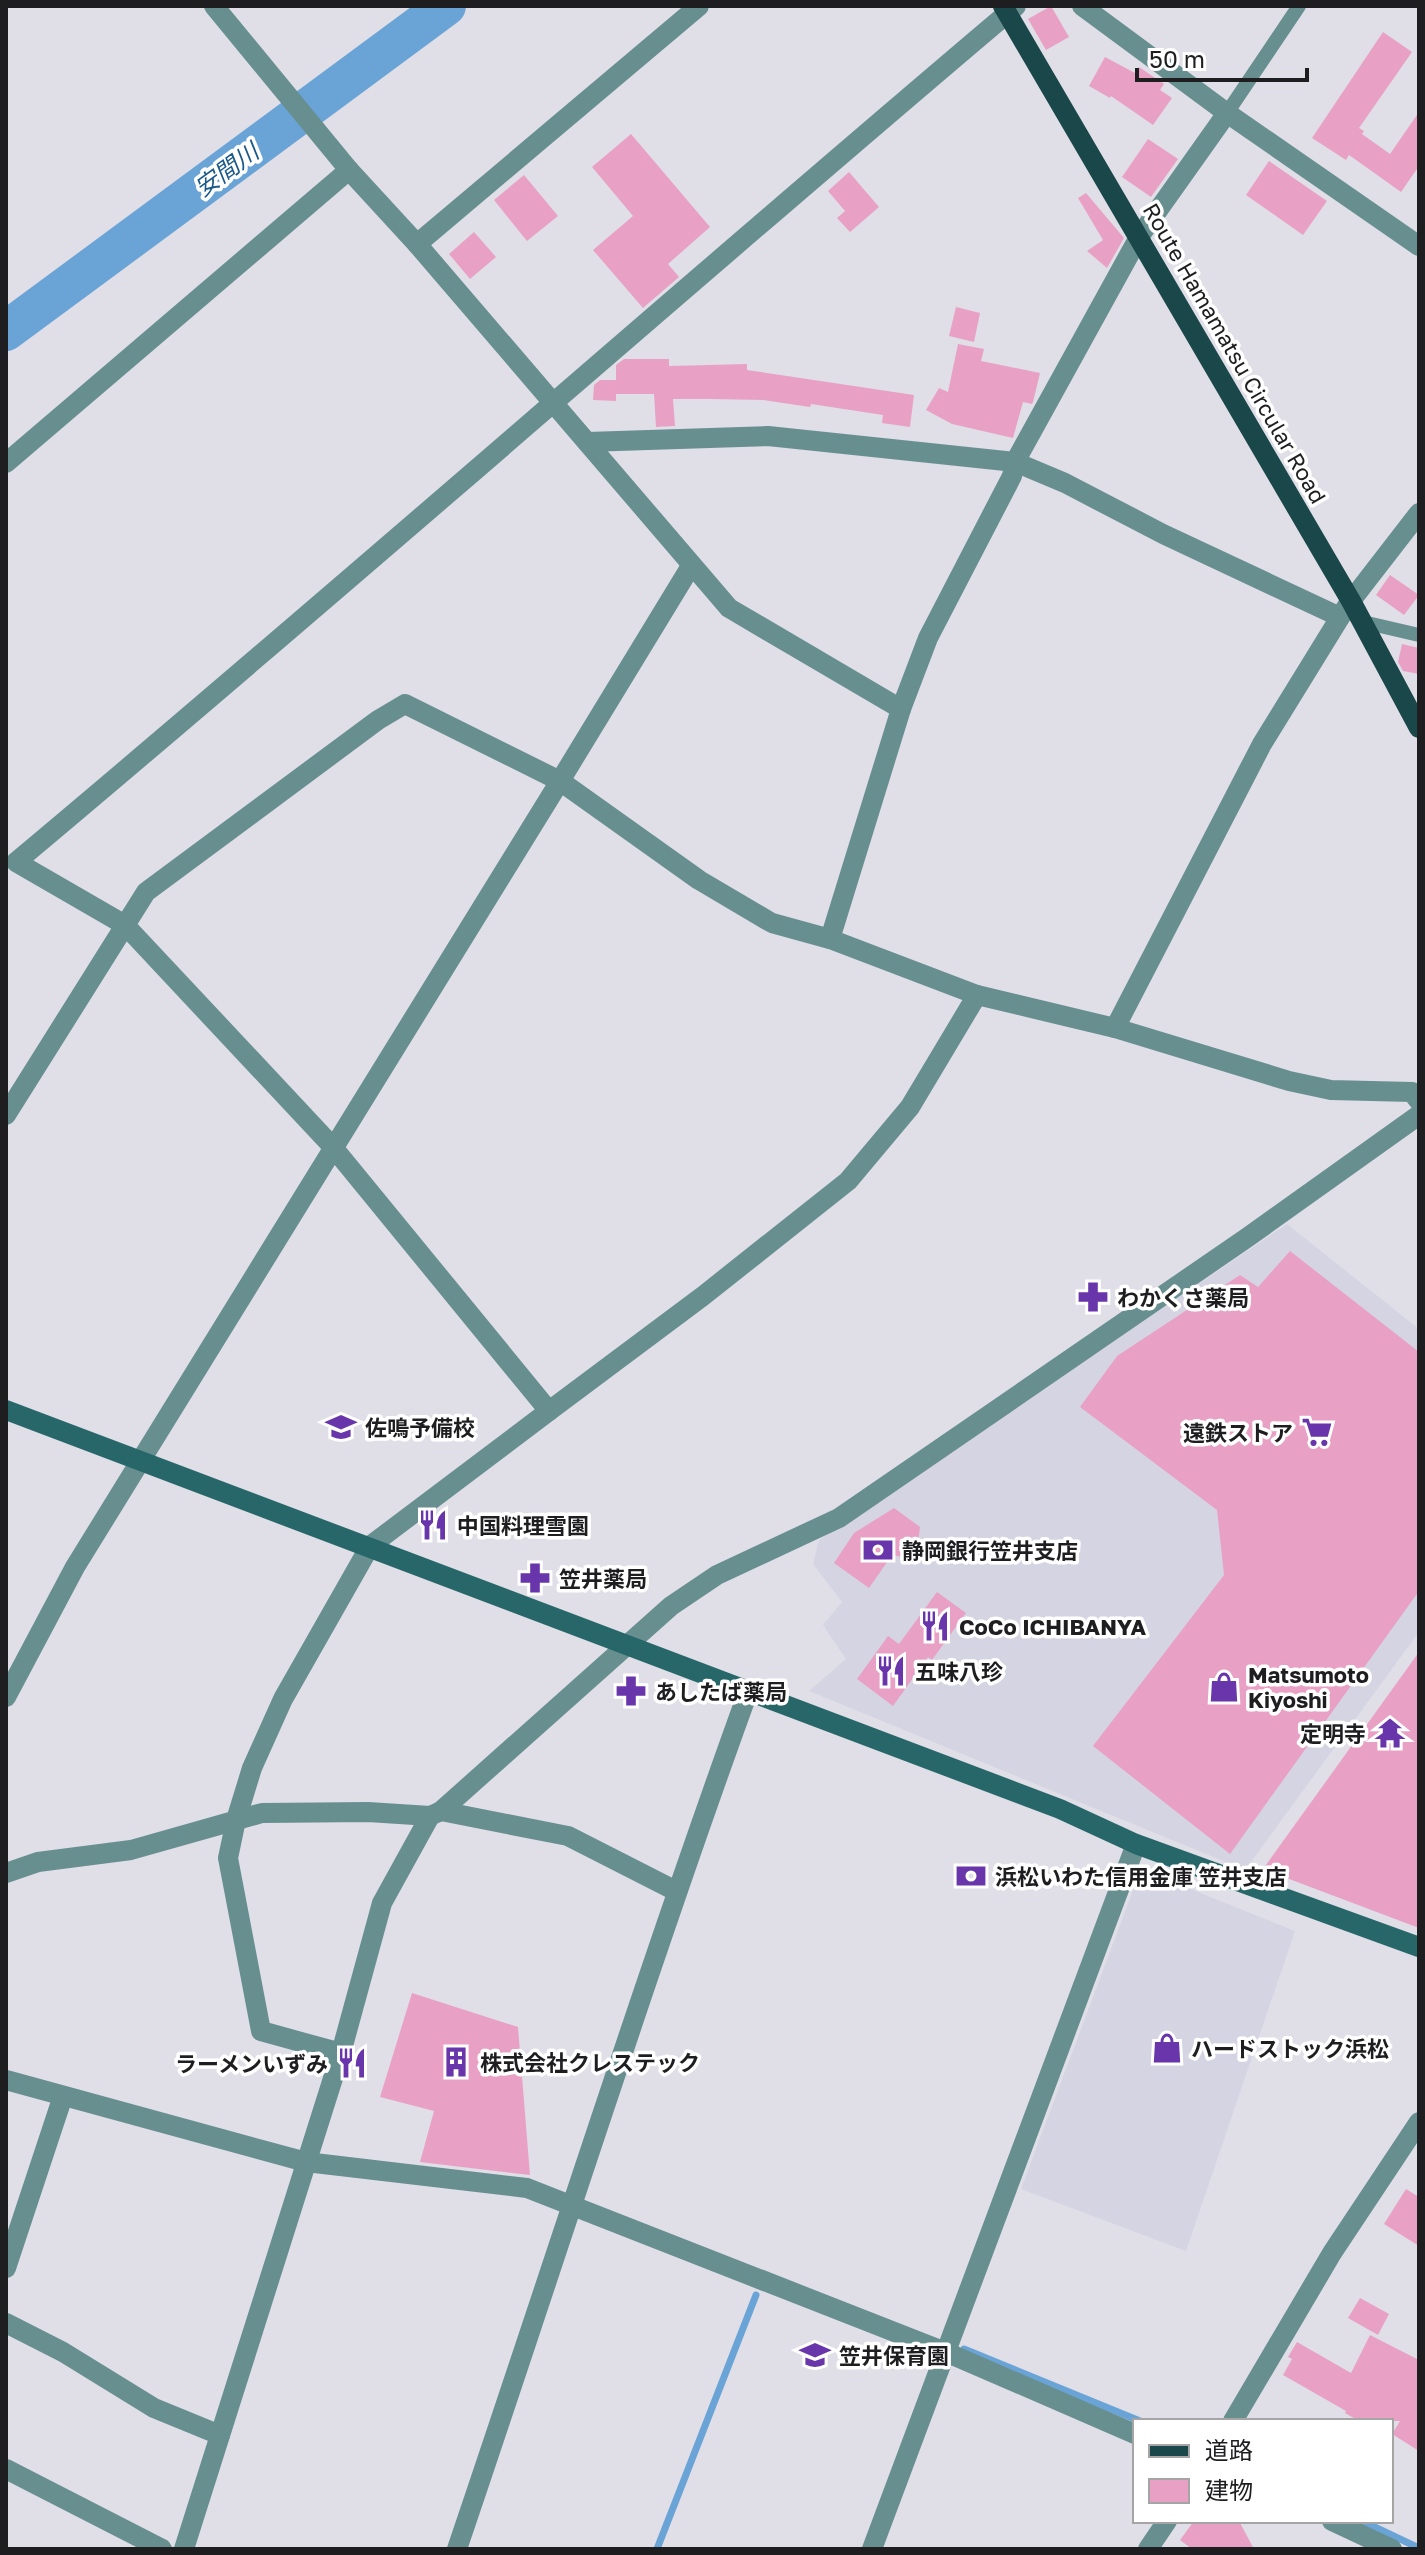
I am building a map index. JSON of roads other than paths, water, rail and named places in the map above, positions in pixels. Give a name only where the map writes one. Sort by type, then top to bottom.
[{"type":"main road","name":"Route Hamamatsu Circular Road","points":[[1009,8],[1345,609],[1363,622],[1419,728]]},
{"type":"street","points":[[214,6],[349,170],[417,244],[729,608],[901,709]]},
{"type":"street","points":[[417,244],[699,6]]},
{"type":"street","points":[[1082,6],[1227,113],[1419,246]]},
{"type":"street","points":[[549,1411],[332,1146],[125,925],[11,856],[348,582],[1009,8]]},
{"type":"street","points":[[830,939],[901,709],[928,638],[1012,476],[1015,462],[1139,237],[1227,113]]},
{"type":"street","points":[[6,463],[349,170]]},
{"type":"street","points":[[587,442],[768,436],[1015,462],[1065,483],[1163,534],[1345,609]]},
{"type":"street","points":[[1115,1028],[1262,744],[1345,609],[1419,513]]},
{"type":"street","points":[[6,1697],[75,1567],[691,566]]},
{"type":"street","points":[[6,1115],[146,892],[378,720],[405,704],[560,781],[699,880],[772,923],[830,939],[977,995],[1115,1028],[1289,1081],[1331,1090],[1412,1092],[1419,1101]]},
{"type":"street","points":[[341,2053],[261,2031],[228,1858],[252,1768],[283,1699],[370,1546],[703,1296],[848,1181],[910,1107],[977,995]]},
{"type":"street","points":[[184,2549],[341,2053],[382,1903],[435,1814],[671,1606],[717,1575],[839,1518],[1248,1237],[1419,1115]]},
{"type":"street","points":[[6,1410],[1060,1809],[1136,1844],[1419,1947]]},
{"type":"street","points":[[457,2549],[676,1891],[748,1692]]},
{"type":"street","points":[[6,1873],[38,1862],[131,1850],[262,1813],[368,1812],[435,1814],[568,1836],[676,1891]]},
{"type":"street","points":[[872,2549],[1136,1844]]},
{"type":"street","points":[[6,2080],[306,2162],[527,2188],[950,2344],[1133,2433]]},
{"type":"street","points":[[6,2268],[63,2096]]},
{"type":"street","points":[[1234,2419],[1332,2253],[1419,2122]]},
{"type":"street","points":[[6,2323],[63,2352],[154,2408],[220,2435]]},
{"type":"street","points":[[6,2469],[162,2549]]},
{"type":"street","points":[[1336,2523],[1392,2549]]},
{"type":"lane","points":[[1227,113],[1299,6]]},
{"type":"lane","points":[[1363,622],[1419,635]]},
{"type":"waterway","name":"安間川","points":[[6,331],[446,6]]},
{"type":"waterway","points":[[657,2549],[756,2295]]},
{"type":"waterway","points":[[964,2349],[1135,2419]]},
{"type":"waterway","points":[[1366,2523],[1419,2548]]},
{"type":"place","name":"わかくさ薬局","points":[[1093,1297]]},
{"type":"place","name":"佐鳴予備校","points":[[341,1427]]},
{"type":"place","name":"遠鉄ストア","points":[[1317,1432]]},
{"type":"place","name":"中国料理雪園","points":[[433,1525]]},
{"type":"place","name":"静岡銀行笠井支店","points":[[878,1550]]},
{"type":"place","name":"笠井薬局","points":[[535,1578]]},
{"type":"place","name":"CoCo ICHIBANYA","points":[[935,1626]]},
{"type":"place","name":"五味八珍","points":[[891,1671]]},
{"type":"place","name":"Matsumoto Kiyoshi","points":[[1224,1687]]},
{"type":"place","name":"あしたば薬局","points":[[631,1691]]},
{"type":"place","name":"定明寺","points":[[1390,1733]]},
{"type":"place","name":"浜松いわた信用金庫 笠井支店","points":[[971,1876]]},
{"type":"place","name":"ハードストック浜松","points":[[1167,2048]]},
{"type":"place","name":"株式会社クレステック","points":[[456,2062]]},
{"type":"place","name":"ラーメンいずみ","points":[[352,2063]]},
{"type":"place","name":"笠井保育園","points":[[815,2355]]}]
